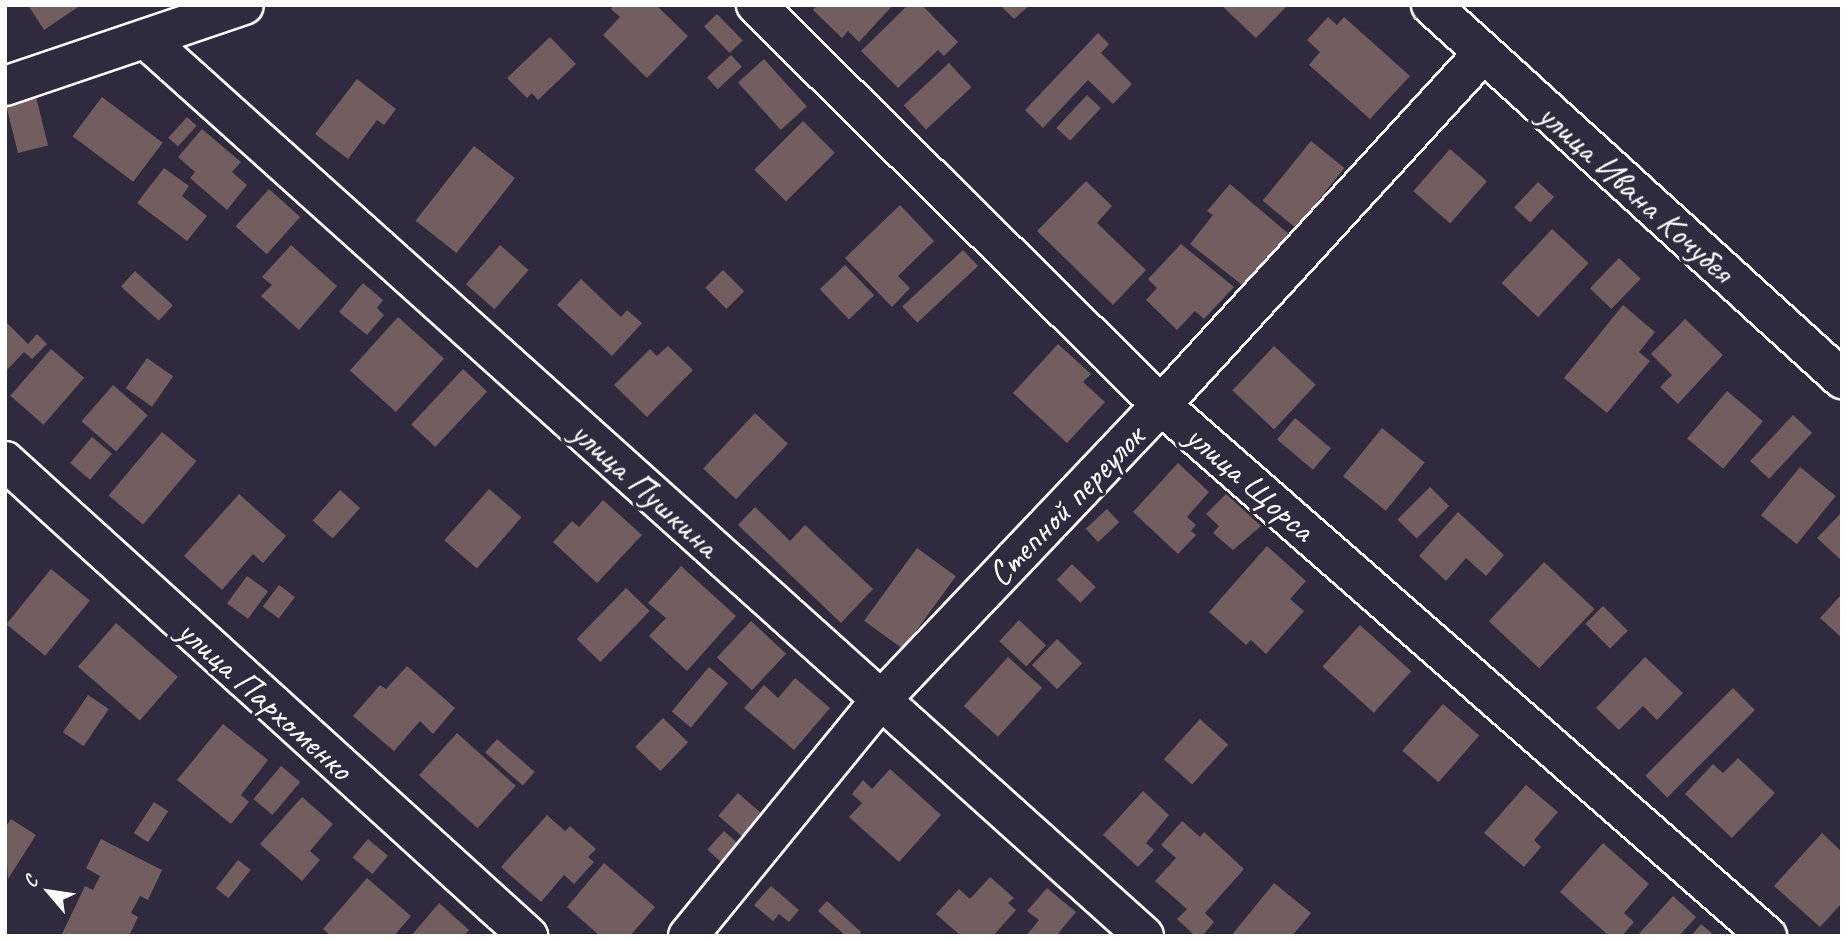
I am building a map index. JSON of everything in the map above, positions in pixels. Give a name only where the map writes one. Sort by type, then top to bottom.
[{"type":"street","points":[[5,86],[148,41],[244,5]]},
{"type":"street","name":"улица Щорса","points":[[756,5],[1161,405],[1767,936]]},
{"type":"street","name":"улица Ивана Кочубея","points":[[1430,5],[1842,379]]},
{"type":"street","name":"улица Пушкина","points":[[148,41],[1144,936]]},
{"type":"street","name":"Степной переулок","points":[[688,936],[880,701],[1161,405],[1483,54]]},
{"type":"street","name":"улица Пархоменко","points":[[5,461],[528,936]]},
{"type":"building","points":[[28,5],[81,5],[44,30]]},
{"type":"building","points":[[614,5],[656,5],[688,36],[647,78],[603,35],[620,17],[611,9]]},
{"type":"building","points":[[817,5],[893,5],[859,42],[848,31],[842,38],[813,10]]},
{"type":"building","points":[[908,5],[922,5],[958,42],[944,56],[938,50],[898,88],[861,51]]},
{"type":"building","points":[[1000,5],[1030,5],[1014,19]]},
{"type":"building","points":[[1221,5],[1288,5],[1256,38]]},
{"type":"building","points":[[717,14],[743,41],[730,53],[704,27]]},
{"type":"building","points":[[1328,17],[1337,25],[1344,17],[1410,76],[1370,119],[1309,65],[1320,52],[1307,40]]},
{"type":"building","points":[[1098,33],[1109,44],[1101,53],[1132,84],[1113,104],[1088,80],[1043,128],[1025,110]]},
{"type":"building","points":[[550,37],[576,64],[538,100],[532,93],[527,98],[507,78]]},
{"type":"building","points":[[731,55],[742,67],[718,89],[707,78]]},
{"type":"building","points":[[764,59],[807,107],[781,130],[738,82]]},
{"type":"building","points":[[949,63],[972,87],[926,129],[904,105]]},
{"type":"building","points":[[357,79],[396,109],[384,125],[377,120],[348,159],[315,134]]},
{"type":"building","points":[[35,93],[48,145],[18,153],[5,100]]},
{"type":"building","points":[[1087,95],[1101,108],[1070,141],[1056,128]]},
{"type":"building","points":[[102,97],[163,143],[133,182],[73,136]]},
{"type":"building","points":[[187,117],[197,126],[178,147],[168,138]]},
{"type":"building","points":[[803,121],[835,153],[786,202],[754,170]]},
{"type":"building","points":[[202,129],[241,162],[232,172],[247,185],[227,210],[190,178],[195,172],[178,157]]},
{"type":"building","points":[[1311,141],[1344,168],[1296,228],[1263,201]]},
{"type":"building","points":[[474,146],[515,178],[456,253],[416,221]]},
{"type":"building","points":[[1450,149],[1487,181],[1450,223],[1413,191]]},
{"type":"building","points":[[164,168],[189,186],[182,196],[207,216],[187,241],[137,203]]},
{"type":"building","points":[[1086,181],[1112,206],[1097,223],[1146,270],[1113,305],[1037,231]]},
{"type":"building","points":[[1538,182],[1554,197],[1530,223],[1514,208]]},
{"type":"building","points":[[1230,184],[1290,235],[1246,288],[1190,244],[1213,215],[1207,211]]},
{"type":"building","points":[[269,189],[300,217],[267,254],[236,226]]},
{"type":"building","points":[[900,205],[934,241],[898,276],[910,288],[892,307],[845,258]]},
{"type":"building","points":[[1552,229],[1589,263],[1538,317],[1502,283]]},
{"type":"building","points":[[1181,244],[1234,287],[1204,319],[1195,311],[1177,330],[1146,300],[1157,288],[1148,279]]},
{"type":"building","points":[[291,245],[337,286],[299,330],[261,296],[272,285],[262,277]]},
{"type":"building","points":[[500,245],[529,270],[495,309],[466,284]]},
{"type":"building","points":[[963,250],[978,266],[917,323],[902,307]]},
{"type":"building","points":[[1619,258],[1641,279],[1611,309],[1590,288]]},
{"type":"building","points":[[845,265],[874,295],[849,320],[820,289]]},
{"type":"building","points":[[723,270],[744,291],[727,309],[705,288]]},
{"type":"building","points":[[135,271],[173,305],[159,321],[121,287]]},
{"type":"building","points":[[581,279],[621,317],[627,310],[642,323],[612,356],[557,305]]},
{"type":"building","points":[[363,283],[383,300],[377,308],[384,315],[367,335],[339,312]]},
{"type":"building","points":[[1623,305],[1655,332],[1639,352],[1650,361],[1607,413],[1564,378]]},
{"type":"building","points":[[398,317],[444,358],[396,412],[350,371]]},
{"type":"building","points":[[1685,319],[1723,355],[1678,404],[1660,387],[1672,375],[1651,354]]},
{"type":"building","points":[[5,321],[28,344],[37,334],[47,344],[32,359],[24,352],[5,372]]},
{"type":"building","points":[[1058,344],[1091,374],[1083,382],[1105,402],[1067,443],[1013,393]]},
{"type":"building","points":[[668,346],[693,370],[647,417],[614,385],[650,349],[657,356]]},
{"type":"building","points":[[1274,346],[1316,385],[1274,429],[1232,391]]},
{"type":"building","points":[[51,349],[84,378],[44,425],[10,396]]},
{"type":"building","points":[[147,358],[173,376],[152,407],[126,388]]},
{"type":"building","points":[[463,369],[487,392],[435,447],[411,425]]},
{"type":"building","points":[[113,385],[148,415],[116,451],[82,421]]},
{"type":"building","points":[[1727,391],[1763,421],[1723,469],[1687,438]]},
{"type":"building","points":[[755,413],[788,444],[736,499],[703,469]]},
{"type":"building","points":[[1793,415],[1812,433],[1769,479],[1750,461]]},
{"type":"building","points":[[1295,418],[1331,448],[1313,470],[1277,439]]},
{"type":"building","points":[[1382,428],[1425,463],[1386,511],[1343,476]]},
{"type":"building","points":[[162,432],[196,461],[143,525],[109,496]]},
{"type":"building","points":[[92,437],[112,454],[90,480],[70,463]]},
{"type":"building","points":[[1178,463],[1209,492],[1187,517],[1196,525],[1191,531],[1196,535],[1178,554],[1133,512]]},
{"type":"building","points":[[1800,467],[1836,496],[1797,544],[1761,515]]},
{"type":"building","points":[[1430,487],[1449,506],[1417,539],[1397,520]]},
{"type":"building","points":[[489,489],[521,517],[477,569],[444,540]]},
{"type":"building","points":[[340,490],[360,508],[333,539],[313,520]]},
{"type":"building","points":[[239,494],[286,536],[263,563],[253,554],[222,590],[184,556]]},
{"type":"building","points":[[1226,494],[1261,526],[1233,550],[1213,533],[1219,526],[1206,514]]},
{"type":"building","points":[[603,500],[642,535],[597,583],[553,542],[572,521],[579,527]]},
{"type":"building","points":[[755,507],[790,541],[805,525],[873,589],[841,623],[738,525]]},
{"type":"building","points":[[1107,509],[1119,522],[1098,542],[1086,529]]},
{"type":"building","points":[[1458,512],[1504,555],[1486,576],[1466,558],[1446,581],[1419,556]]},
{"type":"building","points":[[1842,512],[1842,561],[1817,538]]},
{"type":"building","points":[[1267,546],[1306,581],[1290,599],[1304,611],[1266,654],[1251,640],[1246,645],[1209,612]]},
{"type":"building","points":[[917,548],[956,576],[903,649],[864,621]]},
{"type":"building","points":[[1544,562],[1594,609],[1539,668],[1489,621]]},
{"type":"building","points":[[1072,564],[1096,587],[1080,603],[1057,580]]},
{"type":"building","points":[[681,566],[736,616],[687,671],[649,636],[666,618],[648,603]]},
{"type":"building","points":[[51,569],[90,600],[45,656],[6,624]]},
{"type":"building","points":[[247,576],[268,591],[248,619],[227,604]]},
{"type":"building","points":[[279,585],[295,597],[279,619],[263,607]]},
{"type":"building","points":[[626,588],[650,611],[600,662],[577,639]]},
{"type":"building","points":[[1842,594],[1842,638],[1820,618]]},
{"type":"building","points":[[1603,606],[1628,631],[1610,648],[1585,624]]},
{"type":"building","points":[[1019,620],[1046,645],[1026,666],[999,641]]},
{"type":"building","points":[[751,621],[786,654],[752,690],[717,658]]},
{"type":"building","points":[[116,623],[178,677],[140,721],[78,667]]},
{"type":"building","points":[[1360,625],[1411,671],[1374,713],[1323,667]]},
{"type":"building","points":[[1057,639],[1082,663],[1057,689],[1032,665]]},
{"type":"building","points":[[1008,657],[1042,688],[998,737],[964,706]]},
{"type":"building","points":[[1645,657],[1683,693],[1657,720],[1643,706],[1619,730],[1596,708]]},
{"type":"building","points":[[407,666],[455,708],[433,734],[420,721],[394,751],[353,716],[380,685],[386,689]]},
{"type":"building","points":[[709,667],[728,683],[691,728],[672,711]]},
{"type":"building","points":[[795,678],[830,708],[794,750],[744,708],[764,685],[778,698]]},
{"type":"building","points":[[1733,688],[1755,710],[1667,798],[1645,776]]},
{"type":"building","points":[[88,695],[109,709],[84,746],[63,732]]},
{"type":"building","points":[[1443,704],[1479,735],[1439,782],[1402,751]]},
{"type":"building","points":[[663,718],[688,742],[660,771],[635,747]]},
{"type":"building","points":[[1200,719],[1228,744],[1192,785],[1164,759]]},
{"type":"building","points":[[223,724],[268,760],[241,795],[249,802],[231,824],[177,780]]},
{"type":"building","points":[[457,733],[516,786],[478,828],[419,775]]},
{"type":"building","points":[[497,739],[535,772],[523,785],[485,753]]},
{"type":"building","points":[[1738,758],[1775,793],[1732,838],[1685,794],[1713,764],[1723,773]]},
{"type":"building","points":[[281,766],[300,782],[273,815],[253,799]]},
{"type":"building","points":[[890,769],[941,815],[899,862],[849,817],[862,803],[852,794],[863,780],[872,789]]},
{"type":"building","points":[[1526,785],[1558,812],[1534,840],[1541,847],[1524,867],[1484,833]]},
{"type":"building","points":[[1143,791],[1169,815],[1146,843],[1154,850],[1138,867],[1103,835]]},
{"type":"building","points":[[738,793],[762,814],[742,837],[718,816]]},
{"type":"building","points":[[302,797],[333,824],[310,851],[320,860],[302,881],[260,844]]},
{"type":"building","points":[[154,802],[168,811],[148,842],[134,833]]},
{"type":"building","points":[[547,815],[565,831],[570,826],[596,849],[588,857],[594,862],[574,884],[564,875],[541,902],[501,867]]},
{"type":"building","points":[[11,819],[36,835],[8,879],[5,828]]},
{"type":"building","points":[[1182,821],[1200,837],[1204,832],[1244,869],[1205,913],[1214,922],[1202,936],[1195,936],[1177,919],[1187,909],[1155,881],[1176,858],[1161,845]]},
{"type":"building","points":[[724,831],[742,847],[725,866],[707,850]]},
{"type":"building","points":[[1822,833],[1842,852],[1842,903],[1820,927],[1774,886]]},
{"type":"building","points":[[101,839],[162,870],[148,900],[140,896],[131,913],[138,917],[129,936],[61,936],[85,886],[93,890],[100,876],[86,868]]},
{"type":"building","points":[[368,839],[388,856],[372,874],[353,857]]},
{"type":"building","points":[[1603,843],[1649,884],[1624,913],[1634,922],[1622,936],[1609,936],[1560,892]]},
{"type":"building","points":[[238,860],[251,870],[228,898],[216,888]]},
{"type":"building","points":[[604,863],[655,907],[630,936],[600,936],[567,907]]},
{"type":"building","points":[[990,877],[1014,898],[1008,903],[1016,910],[993,936],[961,936],[936,914],[959,889],[970,899]]},
{"type":"building","points":[[367,878],[411,916],[394,936],[331,936],[323,929]]},
{"type":"building","points":[[1274,883],[1311,913],[1292,936],[1231,936]]},
{"type":"building","points":[[771,886],[799,910],[789,922],[779,914],[773,921],[754,905]]},
{"type":"building","points":[[1047,888],[1076,912],[1056,936],[1026,936],[1039,920],[1027,911]]},
{"type":"building","points":[[1673,896],[1696,917],[1679,936],[1637,936]]},
{"type":"building","points":[[827,901],[861,932],[858,936],[846,936],[818,911]]},
{"type":"building","points":[[439,903],[469,930],[464,936],[411,936]]},
{"type":"building","points":[[1701,924],[1715,936],[1691,936]]}]
